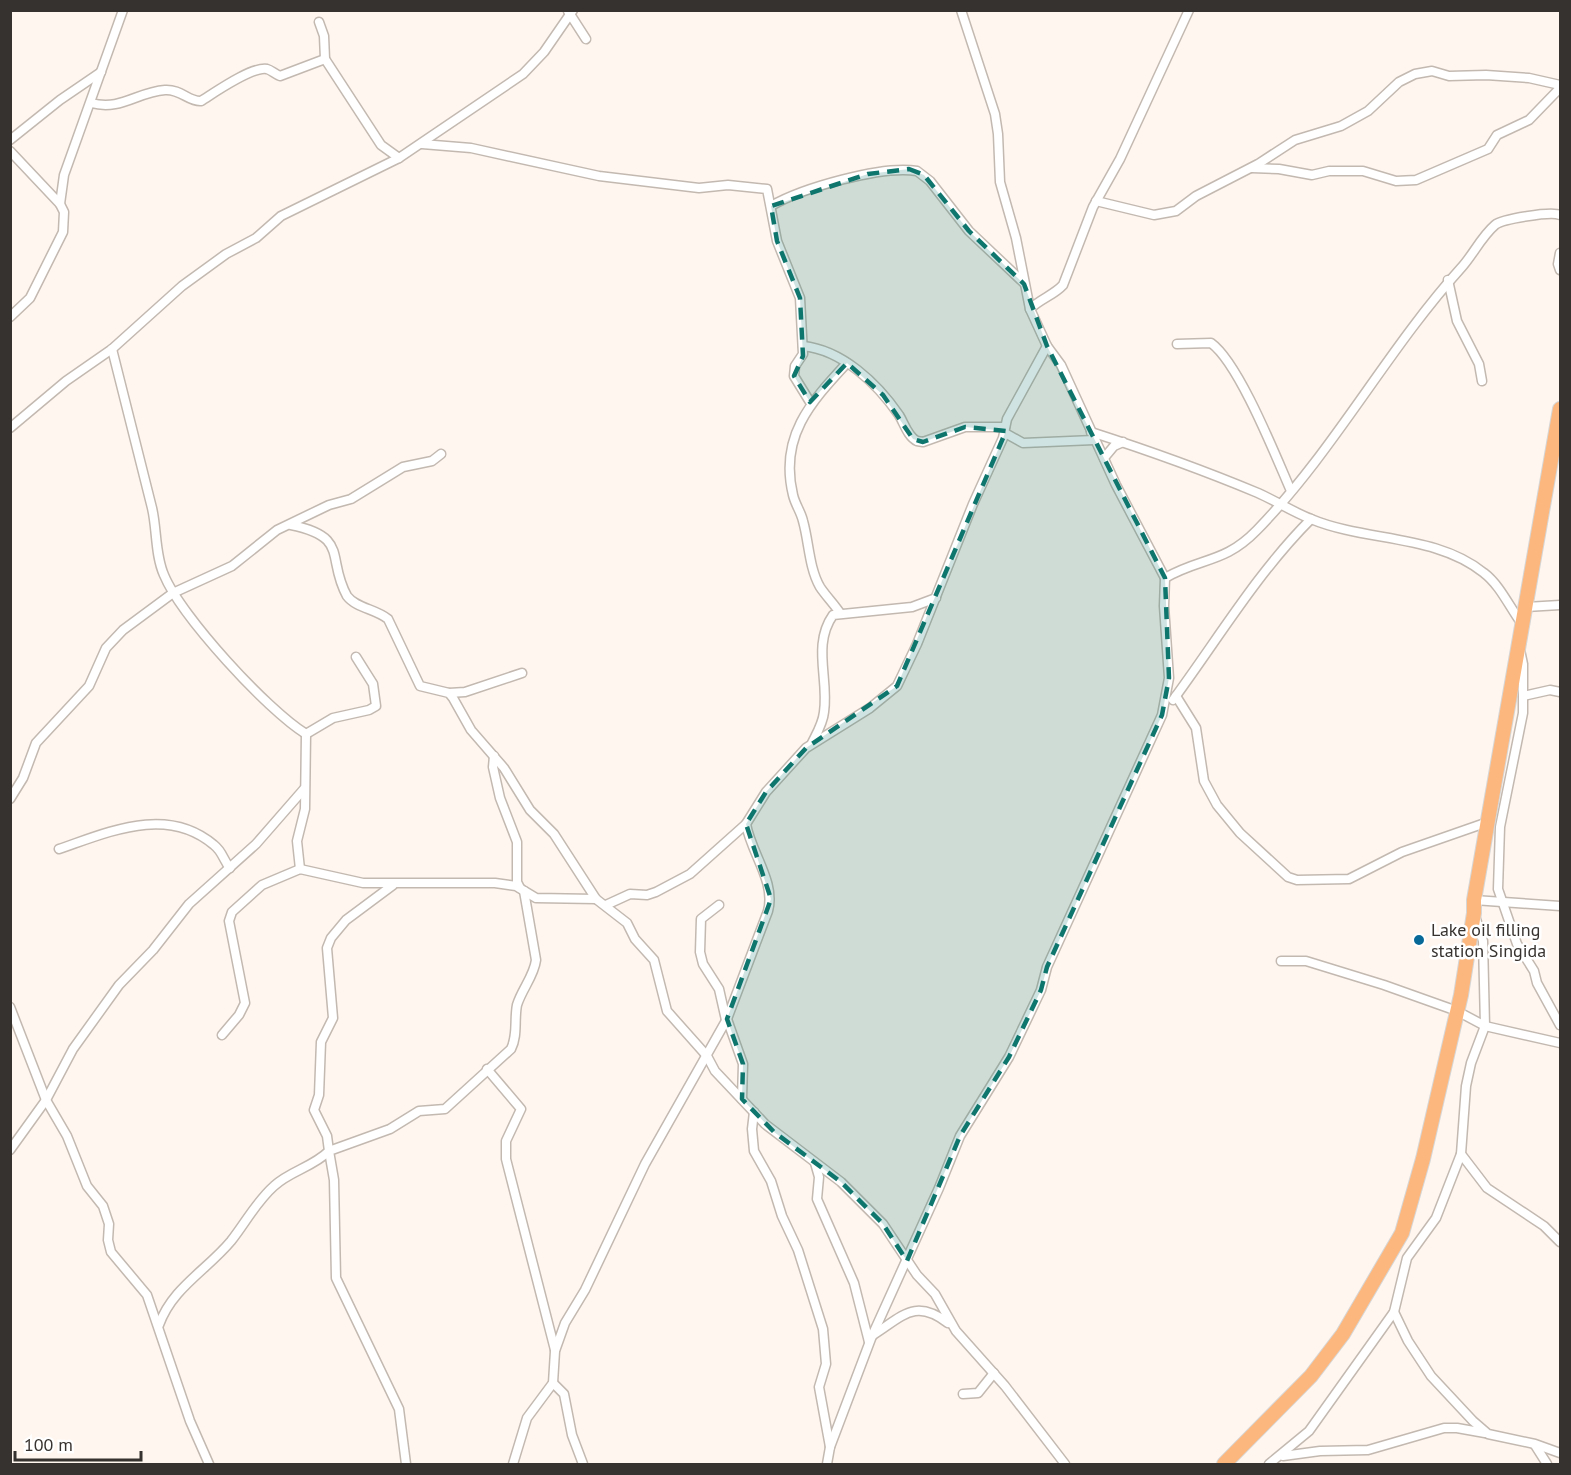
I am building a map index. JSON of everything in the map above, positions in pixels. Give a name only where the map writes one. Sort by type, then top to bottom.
[{"type":"highway","points":[[1224,1464],[1311,1376],[1343,1334],[1402,1233],[1423,1159],[1457,1011],[1560,409]]},
{"type":"street","points":[[60,204],[64,175],[123,10]]},
{"type":"street","points":[[961,10],[995,114],[1000,182],[1016,238],[1030,309],[1047,346],[1061,365],[1092,436],[1165,578],[1164,606],[1169,678],[1162,715]]},
{"type":"street","points":[[1030,309],[1064,285],[1096,201],[1120,159],[1190,10]]},
{"type":"street","points":[[10,428],[66,381],[112,349],[170,296],[226,254],[256,238],[281,216],[399,158],[524,74],[544,51],[570,12],[586,39]]},
{"type":"street","points":[[319,22],[324,36],[325,59],[381,145],[399,158]]},
{"type":"street","points":[[91,104],[109,107],[163,90],[177,90],[196,101],[201,101],[234,81],[261,70],[266,69],[280,76],[325,59]]},
{"type":"street","points":[[1096,201],[1145,214],[1167,214],[1295,140],[1341,126],[1368,111],[1399,82],[1415,74],[1432,71],[1449,76],[1471,74],[1530,78],[1560,87],[1529,120],[1497,135],[1488,149],[1416,180],[1396,181],[1373,172],[1363,171],[1329,171],[1312,175],[1279,169],[1249,168]]},
{"type":"street","points":[[10,141],[60,100],[101,72]]},
{"type":"street","points":[[422,144],[471,148],[599,176],[699,188],[728,185],[764,188],[768,191],[777,241],[800,298],[803,354],[795,366],[794,376],[810,402]]},
{"type":"street","points":[[10,151],[60,204],[64,212],[63,232],[30,298],[10,316]]},
{"type":"street","points":[[771,206],[868,174],[917,171],[930,181],[964,226],[1024,284]]},
{"type":"street","points":[[1165,578],[1232,552],[1256,531],[1291,491],[1448,280],[1497,223],[1551,213],[1560,215]]},
{"type":"street","points":[[1560,253],[1560,270]]},
{"type":"street","points":[[1448,280],[1457,321],[1479,364],[1482,381]]},
{"type":"street","points":[[1177,344],[1211,343],[1225,357],[1266,434],[1291,491]]},
{"type":"street","points":[[803,346],[822,348],[847,363],[883,395],[917,441],[923,442],[965,427],[1005,430],[1023,443],[1092,436],[1123,442],[1280,503],[1311,519],[1428,546],[1464,561],[1484,572],[1522,624]]},
{"type":"street","points":[[606,905],[630,894],[647,895],[690,874],[746,824],[773,784],[812,743],[870,708],[897,686],[936,598],[1017,397],[1047,346]]},
{"type":"street","points":[[112,349],[154,519],[163,574],[173,593],[220,652],[264,701],[306,734]]},
{"type":"street","points":[[840,613],[820,587],[814,570],[808,538],[790,480],[791,442],[810,402],[847,363]]},
{"type":"street","points":[[1104,458],[1114,446],[1123,442]]},
{"type":"street","points":[[10,799],[23,778],[36,743],[89,686],[110,642],[173,593],[222,572],[269,534],[329,505],[351,499],[403,467],[432,461],[441,454]]},
{"type":"street","points":[[827,1464],[830,1447],[871,1339],[960,1136],[1009,1057],[1041,990],[1047,967],[1162,715],[1251,589],[1311,519]]},
{"type":"street","points":[[291,525],[308,528],[329,542],[334,549],[344,591],[349,599],[388,619],[420,686],[449,693],[465,692],[522,673]]},
{"type":"street","points":[[812,743],[824,713],[826,679],[822,665],[822,641],[830,619],[840,613],[912,607],[936,598]]},
{"type":"street","points":[[1526,607],[1560,604]]},
{"type":"street","points":[[1518,646],[1523,664],[1523,713],[1500,827],[1497,870],[1500,901],[1517,944],[1534,971],[1537,983],[1560,1025]]},
{"type":"street","points":[[306,734],[333,718],[369,710],[376,706],[373,684],[356,657]]},
{"type":"street","points":[[1523,696],[1550,690],[1560,692]]},
{"type":"street","points":[[449,693],[471,730],[494,756],[530,810],[560,842],[596,899],[627,923],[635,939],[654,960],[667,1011],[707,1056],[719,1076],[765,1124],[841,1182],[883,1224],[907,1261],[935,1294],[951,1325]]},
{"type":"street","points":[[1176,696],[1196,728],[1204,781],[1217,805],[1240,833],[1288,877],[1297,880],[1349,879],[1402,852],[1488,822]]},
{"type":"street","points":[[300,869],[297,841],[305,809],[306,734]]},
{"type":"street","points":[[159,1324],[172,1300],[232,1240],[253,1208],[282,1180],[310,1165],[329,1151],[390,1129],[419,1111],[445,1109],[500,1060],[514,1043],[517,1006],[535,969],[536,949],[522,890],[516,882],[517,842],[500,798],[493,766],[494,756]]},
{"type":"street","points":[[10,1150],[46,1100],[73,1049],[119,985],[153,950],[189,904],[256,844],[304,789]]},
{"type":"street","points":[[59,849],[130,825],[152,822],[177,826],[203,837],[220,851],[230,868]]},
{"type":"street","points":[[513,1464],[527,1418],[552,1383],[555,1351],[566,1323],[585,1290],[635,1182],[727,1019],[771,899],[746,824]]},
{"type":"street","points":[[222,1035],[239,1016],[245,1003],[228,929],[232,912],[262,885],[300,869],[363,883],[393,885],[495,883],[508,884],[539,899],[596,899]]},
{"type":"street","points":[[393,885],[346,920],[331,938],[327,948],[333,1018],[321,1042],[319,1095],[314,1110],[327,1136],[334,1180],[336,1278],[399,1409],[406,1464]]},
{"type":"street","points":[[1269,1464],[1309,1431],[1394,1312],[1407,1258],[1436,1218],[1461,1154],[1466,1086],[1471,1063],[1485,1026],[1483,941],[1474,907],[1500,901],[1560,906]]},
{"type":"street","points":[[719,905],[701,919],[700,952],[707,971],[719,989],[743,1064],[742,1099]]},
{"type":"street","points":[[1281,961],[1306,961],[1457,1011],[1485,1026],[1560,1043]]},
{"type":"street","points":[[10,1007],[46,1100],[67,1136],[87,1186],[103,1206],[109,1224],[108,1240],[111,1252],[147,1295],[159,1324],[190,1420],[210,1464]]},
{"type":"street","points":[[488,1069],[521,1109],[506,1141],[506,1159],[555,1351]]},
{"type":"street","points":[[696,1074],[708,1072],[719,1076]]},
{"type":"street","points":[[754,1112],[752,1129],[754,1150],[771,1181],[782,1216],[798,1250],[824,1329],[826,1364],[819,1387],[830,1447]]},
{"type":"street","points":[[1461,1154],[1487,1188],[1544,1226],[1560,1242]]},
{"type":"street","points":[[815,1163],[819,1177],[818,1199],[854,1283],[871,1339]]},
{"type":"street","points":[[871,1339],[912,1311],[922,1309],[932,1311],[951,1325],[994,1373],[1065,1464]]},
{"type":"street","points":[[1394,1312],[1408,1341],[1431,1376],[1488,1434]]},
{"type":"street","points":[[963,1394],[978,1393],[994,1373]]},
{"type":"street","points":[[552,1383],[564,1394],[572,1435],[583,1464]]},
{"type":"street","points":[[1281,1456],[1320,1451],[1368,1450],[1444,1428],[1457,1428],[1535,1444],[1560,1453]]},
{"type":"street","points":[[1535,1444],[1547,1464]]},
{"type":"highlighted area","points":[[909,169],[924,175],[969,231],[1024,284],[1047,346],[1165,578],[1169,678],[1162,715],[1047,967],[1041,990],[1009,1057],[960,1136],[907,1261],[883,1224],[841,1182],[774,1132],[742,1099],[743,1064],[727,1019],[771,899],[746,824],[766,792],[806,748],[897,686],[1006,431],[965,427],[923,442],[913,439],[883,395],[847,363],[810,402],[794,376],[803,356],[800,298],[777,241],[771,206],[868,174]]},
{"type":"place","name":"Lake oil filling station Singida","points":[[1419,940]]}]
